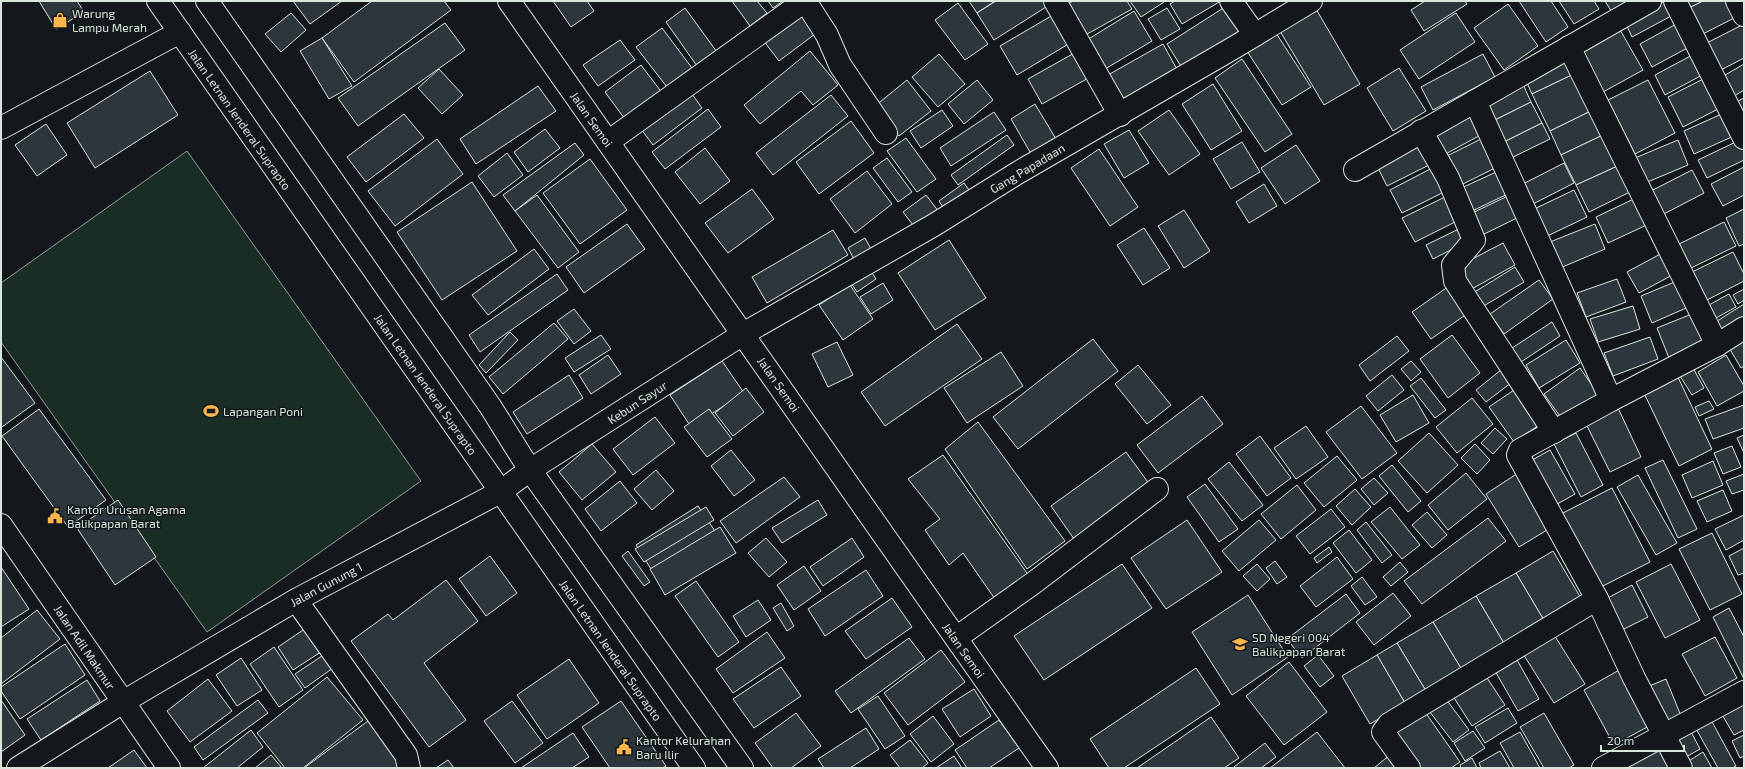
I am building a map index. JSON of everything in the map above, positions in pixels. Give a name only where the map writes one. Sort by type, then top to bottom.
[{"type":"street","name":"Jalan Letnan Jenderal Suprapto","points":[[158,1],[694,768]]},
{"type":"street","points":[[207,1],[486,400],[530,470],[742,768]]},
{"type":"street","name":"Jalan Semoi","points":[[509,1],[1047,768]]},
{"type":"street","points":[[1055,1],[1120,114]]},
{"type":"street","points":[[1231,1],[1255,35]]},
{"type":"street","name":"Gang Papadaan","points":[[743,334],[934,226],[1019,172],[1311,1]]},
{"type":"street","points":[[1355,170],[1650,1]]},
{"type":"street","points":[[1675,1],[1744,138]]},
{"type":"street","points":[[1737,1],[1744,15]]},
{"type":"street","points":[[608,142],[799,5],[805,4],[809,6],[827,35],[840,65],[886,133]]},
{"type":"street","points":[[1,128],[180,32]]},
{"type":"street","points":[[1569,47],[1717,345]]},
{"type":"street","points":[[1475,101],[1611,400]]},
{"type":"street","points":[[1421,131],[1448,178],[1474,240],[1453,265],[1455,281],[1554,432]]},
{"type":"street","points":[[1681,768],[1634,678],[1597,599],[1518,458],[1520,450],[1611,400],[1717,345],[1744,328]]},
{"type":"street","name":"Kebun Sayur","points":[[530,470],[743,334]]},
{"type":"street","name":"Jalan Gunung 1","points":[[18,768],[122,702],[296,600],[500,492],[530,470]]},
{"type":"street","points":[[956,638],[1032,584],[1157,489]]},
{"type":"street","name":"Jalan Adil Makmur","points":[[4,537],[169,768]]},
{"type":"street","points":[[1409,768],[1383,732],[1389,724],[1597,599]]},
{"type":"street","points":[[296,600],[406,755],[409,768]]},
{"type":"street","points":[[1603,768],[1744,692]]},
{"type":"green space","name":"Lapangan Poni","points":[[187,151],[421,481],[207,632],[1,342],[1,283]]},
{"type":"building","name":"Warung Lampu Merah","points":[[39,1],[77,1],[84,12],[56,29]]},
{"type":"building","points":[[293,1],[342,1],[310,24]]},
{"type":"building","points":[[372,1],[444,1],[451,10],[354,82],[322,38]]},
{"type":"building","points":[[553,1],[587,1],[594,11],[571,27]]},
{"type":"building","points":[[732,1],[757,1],[767,13],[750,26]]},
{"type":"building","points":[[768,1],[783,1],[773,8]]},
{"type":"building","points":[[969,1],[995,1],[977,13]]},
{"type":"building","points":[[996,1],[1054,2],[994,40],[977,13]]},
{"type":"building","points":[[1073,1],[1127,1],[1132,9],[1080,38],[1062,7]]},
{"type":"building","points":[[1130,1],[1164,1],[1164,2],[1141,17]]},
{"type":"building","points":[[1175,1],[1221,1],[1182,24],[1170,4]]},
{"type":"building","points":[[1425,1],[1465,1],[1467,4],[1424,31],[1411,10]]},
{"type":"building","points":[[1519,1],[1551,1],[1568,27],[1546,42]]},
{"type":"building","points":[[1559,1],[1594,1],[1599,9],[1574,24]]},
{"type":"building","points":[[1605,1],[1633,1],[1613,14]]},
{"type":"building","points":[[1665,1],[1673,15],[1632,37],[1625,22]]},
{"type":"building","points":[[1680,1],[1703,1],[1685,10]]},
{"type":"building","points":[[1703,1],[1728,1],[1736,17],[1699,36],[1685,10]]},
{"type":"building","points":[[958,3],[988,44],[965,60],[935,20]]},
{"type":"building","points":[[1313,4],[1360,84],[1324,105],[1277,26]]},
{"type":"building","points":[[1508,4],[1538,46],[1504,70],[1474,28]]},
{"type":"building","points":[[1228,5],[1246,33],[1184,71],[1167,44]]},
{"type":"building","points":[[685,8],[717,52],[697,66],[666,22]]},
{"type":"building","points":[[1167,8],[1180,29],[1161,40],[1148,19]]},
{"type":"building","points":[[803,10],[819,31],[779,61],[763,40]]},
{"type":"building","points":[[1134,11],[1152,41],[1100,72],[1082,43]]},
{"type":"building","points":[[291,13],[306,30],[281,52],[265,34]]},
{"type":"building","points":[[1456,13],[1475,42],[1419,79],[1400,50]]},
{"type":"building","points":[[1053,15],[1070,43],[1017,75],[1000,46]]},
{"type":"building","points":[[1680,22],[1693,45],[1652,67],[1640,44]]},
{"type":"building","points":[[445,23],[465,50],[358,126],[338,98]]},
{"type":"building","points":[[1744,24],[1744,58],[1713,74],[1699,47]]},
{"type":"building","points":[[662,28],[695,72],[670,91],[636,47]]},
{"type":"building","points":[[1619,28],[1643,70],[1603,92],[1580,49]]},
{"type":"building","points":[[1274,30],[1311,87],[1282,105],[1245,48]]},
{"type":"building","points":[[322,38],[352,86],[329,99],[300,51]]},
{"type":"building","points":[[620,40],[635,60],[598,86],[583,65]]},
{"type":"building","points":[[1163,44],[1179,73],[1124,104],[1108,75]]},
{"type":"building","points":[[810,51],[838,85],[813,105],[801,91],[760,124],[744,105]]},
{"type":"building","points":[[1078,51],[1092,76],[1042,104],[1028,79]]},
{"type":"building","points":[[1568,52],[1578,72],[1532,94],[1523,74]]},
{"type":"building","points":[[1696,53],[1706,73],[1665,95],[1655,75]]},
{"type":"building","points":[[939,54],[965,84],[938,107],[912,77]]},
{"type":"building","points":[[1483,54],[1495,77],[1433,110],[1421,87]]},
{"type":"building","points":[[1242,59],[1292,134],[1265,152],[1215,78]]},
{"type":"building","points":[[1744,64],[1744,90],[1731,98],[1720,78]]},
{"type":"building","points":[[641,65],[663,94],[627,122],[605,92]]},
{"type":"building","points":[[1399,68],[1426,111],[1393,131],[1367,88]]},
{"type":"building","points":[[439,69],[463,95],[442,114],[418,88]]},
{"type":"building","points":[[150,71],[178,115],[95,168],[67,123]]},
{"type":"building","points":[[1578,72],[1595,109],[1550,131],[1532,94]]},
{"type":"building","points":[[1707,77],[1722,107],[1683,127],[1668,97]]},
{"type":"building","points":[[907,80],[931,111],[899,136],[875,106]]},
{"type":"building","points":[[977,80],[993,100],[964,124],[948,104]]},
{"type":"building","points":[[1521,80],[1531,102],[1489,123],[1478,101]]},
{"type":"building","points":[[1648,80],[1675,133],[1635,154],[1608,100]]},
{"type":"building","points":[[1213,84],[1242,131],[1211,150],[1182,104]]},
{"type":"building","points":[[538,86],[556,111],[476,164],[460,139]]},
{"type":"building","points":[[687,87],[702,108],[653,145],[638,125]]},
{"type":"building","points":[[831,95],[848,116],[773,175],[756,153]]},
{"type":"building","points":[[1744,98],[1744,127],[1732,104]]},
{"type":"building","points":[[1531,102],[1542,123],[1500,144],[1489,123]]},
{"type":"building","points":[[1035,104],[1059,144],[1034,159],[1011,119]]},
{"type":"building","points":[[1473,104],[1488,131],[1440,157],[1426,130]]},
{"type":"building","points":[[708,109],[721,127],[665,169],[652,152]]},
{"type":"building","points":[[1595,109],[1607,133],[1561,155],[1550,131]]},
{"type":"building","points":[[942,110],[953,126],[921,148],[910,131]]},
{"type":"building","points":[[1169,110],[1200,154],[1169,175],[1138,131]]},
{"type":"building","points":[[994,112],[1006,130],[951,166],[940,148]]},
{"type":"building","points":[[1726,112],[1736,135],[1694,154],[1684,131]]},
{"type":"building","points":[[404,114],[424,138],[366,182],[347,157]]},
{"type":"building","points":[[851,121],[874,153],[819,194],[796,162]]},
{"type":"building","points":[[1542,123],[1550,139],[1507,160],[1500,144]]},
{"type":"building","points":[[46,124],[67,155],[37,176],[15,145]]},
{"type":"building","points":[[545,129],[560,148],[528,172],[514,152]]},
{"type":"building","points":[[1129,130],[1149,163],[1124,178],[1104,144]]},
{"type":"building","points":[[1607,133],[1622,164],[1576,185],[1561,155]]},
{"type":"building","points":[[1007,135],[1014,145],[958,185],[951,175]]},
{"type":"building","points":[[1487,136],[1501,165],[1457,187],[1443,158]]},
{"type":"building","points":[[906,138],[936,179],[917,192],[887,151]]},
{"type":"building","points":[[1420,138],[1433,163],[1387,186],[1375,162]]},
{"type":"building","points":[[437,139],[463,174],[395,226],[368,191]]},
{"type":"building","points":[[1742,139],[1744,144],[1744,160],[1707,178],[1698,160]]},
{"type":"building","points":[[1678,140],[1688,165],[1645,183],[1635,158]]},
{"type":"building","points":[[1242,142],[1260,172],[1231,189],[1213,159]]},
{"type":"building","points":[[575,143],[584,155],[515,211],[503,195]]},
{"type":"building","points":[[1296,145],[1320,181],[1285,204],[1261,168]]},
{"type":"building","points":[[705,148],[730,181],[700,204],[675,172]]},
{"type":"building","points":[[1099,149],[1138,207],[1110,226],[1071,168]]},
{"type":"building","points":[[507,153],[523,175],[494,197],[478,176]]},
{"type":"building","points":[[887,158],[912,192],[898,202],[873,168]]},
{"type":"building","points":[[590,159],[627,210],[580,244],[543,193]]},
{"type":"building","points":[[1564,163],[1574,183],[1531,205],[1521,185]]},
{"type":"building","points":[[1622,164],[1634,190],[1589,212],[1576,185]]},
{"type":"building","points":[[1436,166],[1448,190],[1402,213],[1390,190]]},
{"type":"building","points":[[1744,167],[1744,195],[1723,206],[1711,184]]},
{"type":"building","points":[[1505,168],[1516,190],[1468,213],[1457,190]]},
{"type":"building","points":[[1692,170],[1704,193],[1662,215],[1651,191]]},
{"type":"building","points":[[867,171],[892,204],[855,233],[830,199]]},
{"type":"building","points":[[472,182],[517,251],[442,300],[397,232]]},
{"type":"building","points":[[964,183],[974,197],[948,215],[939,201]]},
{"type":"building","points":[[1264,184],[1277,206],[1249,223],[1236,202]]},
{"type":"building","points":[[752,189],[774,219],[728,253],[705,223]]},
{"type":"building","points":[[1574,190],[1587,217],[1541,239],[1528,212]]},
{"type":"building","points":[[1514,193],[1525,214],[1476,238],[1466,216]]},
{"type":"building","points":[[537,195],[579,252],[558,268],[515,211]]},
{"type":"building","points":[[926,195],[939,212],[916,229],[903,212]]},
{"type":"building","points":[[1447,196],[1459,220],[1415,242],[1402,218]]},
{"type":"building","points":[[1640,196],[1653,222],[1608,243],[1596,217]]},
{"type":"building","points":[[1744,209],[1744,244],[1739,246],[1726,218]]},
{"type":"building","points":[[1184,210],[1210,251],[1184,268],[1158,226]]},
{"type":"building","points":[[1724,222],[1736,246],[1687,270],[1675,246]]},
{"type":"building","points":[[627,224],[645,249],[584,293],[566,267]]},
{"type":"building","points":[[1595,224],[1605,249],[1560,268],[1550,242]]},
{"type":"building","points":[[1465,226],[1472,239],[1433,259],[1426,245]]},
{"type":"building","points":[[1144,228],[1170,268],[1143,285],[1117,245]]},
{"type":"building","points":[[833,230],[848,255],[767,303],[752,277]]},
{"type":"building","points":[[865,238],[871,249],[854,259],[848,248]]},
{"type":"building","points":[[949,240],[986,298],[935,330],[898,273]]},
{"type":"building","points":[[1503,243],[1515,265],[1468,291],[1455,268]]},
{"type":"building","points":[[534,249],[549,269],[488,315],[472,295]]},
{"type":"building","points":[[1666,251],[1678,272],[1639,293],[1627,272]]},
{"type":"building","points":[[1733,252],[1744,274],[1744,281],[1703,302],[1688,274]]},
{"type":"building","points":[[1515,267],[1524,282],[1482,307],[1473,293]]},
{"type":"building","points":[[869,268],[876,279],[857,292],[849,280]]},
{"type":"building","points":[[557,274],[568,290],[480,352],[469,335]]},
{"type":"building","points":[[1617,279],[1626,302],[1586,317],[1577,293]]},
{"type":"building","points":[[1682,279],[1693,305],[1652,323],[1641,296]]},
{"type":"building","points":[[1539,280],[1553,299],[1504,334],[1490,314]]},
{"type":"building","points":[[883,283],[893,300],[871,314],[860,297]]},
{"type":"building","points":[[1452,284],[1471,311],[1431,339],[1412,312]]},
{"type":"building","points":[[850,285],[873,319],[843,340],[819,305]]},
{"type":"building","points":[[1744,289],[1744,300],[1738,304],[1733,295]]},
{"type":"building","points":[[1729,294],[1736,307],[1716,318],[1709,305]]},
{"type":"building","points":[[1744,304],[1744,320],[1718,336],[1711,325]]},
{"type":"building","points":[[1633,306],[1640,329],[1598,342],[1590,319]]},
{"type":"building","points":[[574,309],[591,331],[574,344],[557,321]]},
{"type":"building","points":[[1699,311],[1712,341],[1669,358],[1657,328]]},
{"type":"building","points":[[1552,322],[1560,336],[1521,362],[1512,348]]},
{"type":"building","points":[[554,323],[568,339],[503,394],[489,377]]},
{"type":"building","points":[[957,324],[982,359],[885,426],[861,392]]},
{"type":"building","points":[[1744,330],[1744,366],[1741,368],[1725,341]]},
{"type":"building","points":[[510,332],[518,340],[486,373],[479,365]]},
{"type":"building","points":[[601,335],[611,349],[574,372],[565,358]]},
{"type":"building","points":[[1452,335],[1480,373],[1448,398],[1420,359]]},
{"type":"building","points":[[1397,336],[1409,351],[1370,381],[1359,365]]},
{"type":"building","points":[[1650,337],[1658,359],[1613,376],[1604,353]]},
{"type":"building","points":[[1093,339],[1118,371],[1018,449],[993,417]]},
{"type":"building","points":[[1566,340],[1580,363],[1539,388],[1526,365]]},
{"type":"building","points":[[837,342],[853,375],[828,387],[812,354]]},
{"type":"building","points":[[1001,352],[1023,386],[967,423],[944,388]]},
{"type":"building","points":[[608,355],[621,374],[591,394],[579,375]]},
{"type":"building","points":[[1726,355],[1744,386],[1744,391],[1717,406],[1698,372]]},
{"type":"building","points":[[1,357],[35,403],[2,427],[1,425]]},
{"type":"building","points":[[722,361],[744,393],[691,427],[670,395]]},
{"type":"building","points":[[1411,361],[1421,372],[1411,381],[1401,369]]},
{"type":"building","points":[[1138,365],[1171,405],[1147,424],[1115,384]]},
{"type":"building","points":[[1506,366],[1516,379],[1486,402],[1476,390]]},
{"type":"building","points":[[1580,368],[1598,394],[1562,419],[1544,394]]},
{"type":"building","points":[[1693,368],[1704,388],[1692,395],[1680,376]]},
{"type":"building","points":[[1676,373],[1712,449],[1679,466],[1642,389]]},
{"type":"building","points":[[569,375],[583,398],[527,434],[513,412]]},
{"type":"building","points":[[1392,375],[1404,390],[1378,411],[1366,396]]},
{"type":"building","points":[[1421,378],[1446,410],[1435,418],[1410,386]]},
{"type":"building","points":[[746,388],[764,412],[733,436],[715,413]]},
{"type":"building","points":[[1517,388],[1542,423],[1514,442],[1489,407]]},
{"type":"building","points":[[1413,395],[1429,423],[1396,442],[1380,415]]},
{"type":"building","points":[[1202,396],[1223,424],[1158,473],[1137,445]]},
{"type":"building","points":[[1472,398],[1493,424],[1457,453],[1436,427]]},
{"type":"building","points":[[1709,401],[1714,409],[1699,416],[1695,407]]},
{"type":"building","points":[[1744,405],[1744,428],[1713,439],[1705,419]]},
{"type":"building","points":[[1361,406],[1397,453],[1362,479],[1326,432]]},
{"type":"building","points":[[1618,408],[1641,457],[1610,472],[1586,424]]},
{"type":"building","points":[[39,409],[106,500],[68,527],[2,436]]},
{"type":"building","points":[[709,409],[732,439],[707,457],[684,427]]},
{"type":"building","points":[[655,417],[675,443],[633,475],[613,449]]},
{"type":"building","points":[[978,422],[1065,541],[1027,569],[945,449]]},
{"type":"building","points":[[1306,426],[1328,457],[1296,479],[1274,448]]},
{"type":"building","points":[[1495,428],[1507,439],[1493,454],[1481,443]]},
{"type":"building","points":[[1429,433],[1458,465],[1427,493],[1398,461]]},
{"type":"building","points":[[1576,433],[1603,485],[1581,497],[1554,444]]},
{"type":"building","points":[[1744,435],[1744,453],[1737,438]]},
{"type":"building","points":[[1260,436],[1291,478],[1267,496],[1236,454]]},
{"type":"building","points":[[592,444],[616,472],[582,500],[559,472]]},
{"type":"building","points":[[1475,444],[1490,460],[1477,474],[1461,458]]},
{"type":"building","points":[[1732,446],[1741,467],[1723,474],[1714,453]]},
{"type":"building","points":[[731,450],[755,480],[734,496],[711,466]]},
{"type":"building","points":[[1550,450],[1575,494],[1552,507],[1527,463]]},
{"type":"building","points":[[1126,452],[1150,485],[1074,539],[1051,506]]},
{"type":"building","points":[[943,455],[1029,576],[997,602],[963,553],[949,565],[925,530],[940,519],[908,479]]},
{"type":"building","points":[[1337,456],[1357,480],[1324,507],[1304,483]]},
{"type":"building","points":[[1663,460],[1697,529],[1678,538],[1645,468]]},
{"type":"building","points":[[1713,461],[1723,485],[1692,498],[1682,475]]},
{"type":"building","points":[[1229,462],[1263,505],[1242,521],[1208,479]]},
{"type":"building","points":[[1392,465],[1421,501],[1408,512],[1379,476]]},
{"type":"building","points":[[656,470],[674,491],[652,510],[634,489]]},
{"type":"building","points":[[1466,473],[1487,499],[1448,530],[1428,505]]},
{"type":"building","points":[[1518,473],[1552,527],[1519,547],[1486,494]]},
{"type":"building","points":[[1744,474],[1744,490],[1732,494],[1726,481]]},
{"type":"building","points":[[1638,475],[1677,543],[1656,555],[1617,487]]},
{"type":"building","points":[[784,477],[800,497],[736,543],[720,521]]},
{"type":"building","points":[[1374,478],[1388,493],[1374,505],[1361,489]]},
{"type":"building","points":[[620,481],[637,503],[601,531],[585,509]]},
{"type":"building","points":[[1205,484],[1238,529],[1219,542],[1187,497]]},
{"type":"building","points":[[1297,485],[1316,510],[1281,539],[1261,514]]},
{"type":"building","points":[[1612,488],[1650,562],[1597,589],[1559,515]]},
{"type":"building","points":[[1355,489],[1371,507],[1352,525],[1336,506]]},
{"type":"building","points":[[1723,490],[1732,511],[1707,522],[1697,501]]},
{"type":"building","points":[[118,500],[156,557],[115,585],[77,528]]},
{"type":"building","points":[[818,500],[827,515],[782,543],[772,528]]},
{"type":"building","points":[[698,506],[719,537],[656,577],[636,545]]},
{"type":"building","points":[[706,507],[714,520],[644,562],[635,549]]},
{"type":"building","points":[[1390,507],[1420,545],[1402,559],[1371,522]]},
{"type":"building","points":[[1331,509],[1345,527],[1310,554],[1296,536]]},
{"type":"building","points":[[1427,512],[1447,535],[1432,548],[1412,525]]},
{"type":"building","points":[[1744,515],[1744,540],[1726,550],[1715,529]]},
{"type":"building","points":[[1488,518],[1506,541],[1422,604],[1404,581]]},
{"type":"building","points":[[1187,520],[1222,572],[1166,609],[1131,558]]},
{"type":"building","points":[[1259,520],[1276,540],[1239,571],[1222,551]]},
{"type":"building","points":[[1366,522],[1392,555],[1382,563],[1357,530]]},
{"type":"building","points":[[720,527],[736,553],[665,595],[650,569]]},
{"type":"building","points":[[1349,530],[1372,560],[1356,573],[1333,543]]},
{"type":"building","points":[[1712,533],[1742,594],[1710,610],[1679,549]]},
{"type":"building","points":[[766,538],[787,562],[769,577],[748,553]]},
{"type":"building","points":[[852,538],[864,557],[823,586],[810,567]]},
{"type":"building","points":[[1329,547],[1332,552],[1317,563],[1314,558]]},
{"type":"building","points":[[1744,548],[1744,573],[1738,575],[1729,556]]},
{"type":"building","points":[[628,551],[650,582],[644,586],[622,556]]},
{"type":"building","points":[[1553,551],[1582,600],[1545,622],[1516,573]]},
{"type":"building","points":[[490,556],[517,593],[486,616],[459,579]]},
{"type":"building","points":[[1337,557],[1353,579],[1316,607],[1300,586]]},
{"type":"building","points":[[1275,561],[1287,577],[1277,584],[1266,568]]},
{"type":"building","points":[[1400,562],[1408,572],[1391,586],[1383,577]]},
{"type":"building","points":[[1122,564],[1152,608],[1044,680],[1014,636]]},
{"type":"building","points":[[1257,564],[1270,579],[1257,591],[1243,576]]},
{"type":"building","points":[[1671,564],[1700,620],[1665,638],[1636,582]]},
{"type":"building","points":[[804,566],[821,591],[794,610],[777,585]]},
{"type":"building","points":[[1,567],[29,609],[1,627]]},
{"type":"building","points":[[866,570],[883,596],[825,636],[808,609]]},
{"type":"building","points":[[1516,573],[1545,622],[1505,645],[1476,596]]},
{"type":"building","points":[[1362,577],[1377,597],[1365,605],[1351,586]]},
{"type":"building","points":[[446,580],[478,621],[424,663],[466,720],[429,747],[351,641],[388,614],[393,620]]},
{"type":"building","points":[[696,581],[739,642],[718,657],[675,596]]},
{"type":"building","points":[[1632,585],[1648,617],[1618,632],[1602,601]]},
{"type":"building","points":[[1393,593],[1411,616],[1374,645],[1356,622]]},
{"type":"building","points":[[1346,594],[1360,613],[1302,658],[1287,639]]},
{"type":"building","name":"SD Negeri 004 Balikpapan Barat","points":[[1248,595],[1288,657],[1232,695],[1192,632]]},
{"type":"building","points":[[1476,596],[1505,645],[1462,670],[1433,622]]},
{"type":"building","points":[[892,598],[912,627],[866,659],[845,631]]},
{"type":"building","points":[[758,600],[771,620],[746,637],[733,616]]},
{"type":"building","points":[[781,603],[794,626],[787,631],[773,608]]},
{"type":"building","points":[[1729,608],[1744,637],[1744,679],[1713,617]]},
{"type":"building","points":[[37,610],[60,639],[1,684],[1,638]]},
{"type":"building","points":[[1433,622],[1462,670],[1426,691],[1397,643]]},
{"type":"building","points":[[312,624],[327,648],[293,670],[278,647]]},
{"type":"building","points":[[1551,630],[1585,684],[1554,703],[1520,649]]},
{"type":"building","points":[[767,632],[785,658],[733,693],[716,669]]},
{"type":"building","points":[[1715,637],[1737,678],[1705,696],[1682,654]]},
{"type":"building","points":[[909,638],[925,659],[851,713],[835,691]]},
{"type":"building","points":[[1397,643],[1426,691],[1405,703],[1377,655]]},
{"type":"building","points":[[65,644],[85,675],[20,719],[1,691],[1,687]]},
{"type":"building","points":[[274,647],[303,690],[279,707],[250,664]]},
{"type":"building","points":[[331,650],[340,663],[305,688],[295,674]]},
{"type":"building","points":[[941,650],[965,682],[908,725],[884,693]]},
{"type":"building","points":[[1512,651],[1539,699],[1518,711],[1491,664]]},
{"type":"building","points":[[1318,655],[1334,676],[1320,687],[1304,666]]},
{"type":"building","points":[[1377,655],[1405,703],[1370,724],[1342,676]]},
{"type":"building","points":[[241,658],[262,690],[237,706],[216,675]]},
{"type":"building","points":[[569,659],[599,703],[547,739],[517,695]]},
{"type":"building","points":[[1289,662],[1327,712],[1284,745],[1246,696]]},
{"type":"building","points":[[781,667],[801,696],[754,728],[733,699]]},
{"type":"building","points":[[1196,668],[1220,704],[1124,768],[1109,768],[1090,739]]},
{"type":"building","points":[[1621,669],[1651,725],[1614,745],[1584,690]]},
{"type":"building","points":[[1483,672],[1505,705],[1472,726],[1451,693]]},
{"type":"building","points":[[327,677],[363,720],[303,768],[285,768],[257,733]]},
{"type":"building","points":[[208,679],[232,711],[190,742],[167,711]]},
{"type":"building","points":[[1666,679],[1681,716],[1662,724],[1647,687]]},
{"type":"building","points":[[87,680],[100,701],[41,740],[27,719]]},
{"type":"building","points":[[974,689],[991,716],[960,737],[942,709]]},
{"type":"building","points":[[1443,695],[1469,730],[1453,742],[1426,707]]},
{"type":"building","points":[[878,696],[905,736],[885,749],[858,709]]},
{"type":"building","points":[[1,700],[25,735],[1,752]]},
{"type":"building","points":[[258,700],[268,713],[203,760],[194,747]]},
{"type":"building","points":[[512,701],[543,743],[515,763],[484,721]]},
{"type":"building","name":"Kantor Kelurahan Baru Ilir","points":[[621,701],[666,766],[662,768],[610,768],[582,727]]},
{"type":"building","points":[[1744,703],[1744,730],[1734,735],[1721,713]]},
{"type":"building","points":[[1508,708],[1517,723],[1485,743],[1475,727]]},
{"type":"building","points":[[1423,709],[1460,762],[1451,768],[1416,768],[1390,732]]},
{"type":"building","points":[[796,713],[821,746],[791,768],[773,768],[755,743]]},
{"type":"building","points":[[1544,713],[1574,765],[1569,768],[1544,768],[1520,727]]},
{"type":"building","points":[[933,716],[954,744],[931,762],[910,734]]},
{"type":"building","points":[[1211,717],[1239,758],[1224,768],[1137,768]]},
{"type":"building","points":[[1710,718],[1736,766],[1732,768],[1718,768],[1695,727]]},
{"type":"building","points":[[999,720],[1019,748],[989,768],[967,768],[955,750]]},
{"type":"building","points":[[368,721],[402,768],[304,768]]},
{"type":"building","points":[[866,728],[879,749],[850,768],[824,768],[818,759]]},
{"type":"building","points":[[1689,728],[1700,749],[1686,757],[1674,737]]},
{"type":"building","points":[[251,730],[263,747],[237,768],[203,768]]},
{"type":"building","points":[[1473,731],[1485,748],[1465,761],[1454,743]]},
{"type":"building","points":[[1317,732],[1345,768],[1270,768]]},
{"type":"building","points":[[1520,732],[1540,768],[1514,768],[1500,743]]},
{"type":"building","points":[[573,733],[589,757],[572,768],[521,768]]},
{"type":"building","points":[[1744,735],[1744,756],[1740,758],[1732,741]]},
{"type":"building","points":[[910,740],[928,763],[922,768],[900,768],[890,755]]},
{"type":"building","points":[[1265,743],[1276,757],[1261,768],[1234,767]]},
{"type":"building","points":[[1662,743],[1675,768],[1623,768]]},
{"type":"building","points":[[134,750],[147,768],[108,768]]},
{"type":"building","points":[[1500,751],[1510,768],[1481,768],[1479,763]]},
{"type":"building","points":[[1703,752],[1712,768],[1690,768],[1687,762]]},
{"type":"building","points":[[1391,754],[1403,768],[1374,768]]},
{"type":"building","points":[[271,755],[282,768],[255,768]]},
{"type":"building","points":[[954,756],[962,768],[936,768]]},
{"type":"building","points":[[1472,758],[1477,768],[1461,768],[1460,765]]},
{"type":"building","points":[[448,760],[454,768],[436,768]]},
{"type":"place","name":"Warung Lampu Merah","points":[[60,20]]},
{"type":"place","name":"Lapangan Poni","points":[[211,411]]},
{"type":"place","name":"Kantor Urusan Agama Balikpapan Barat","points":[[55,516]]},
{"type":"place","name":"SD Negeri 004 Balikpapan Barat","points":[[1240,644]]},
{"type":"place","name":"Kantor Kelurahan Baru Ilir","points":[[624,747]]}]
